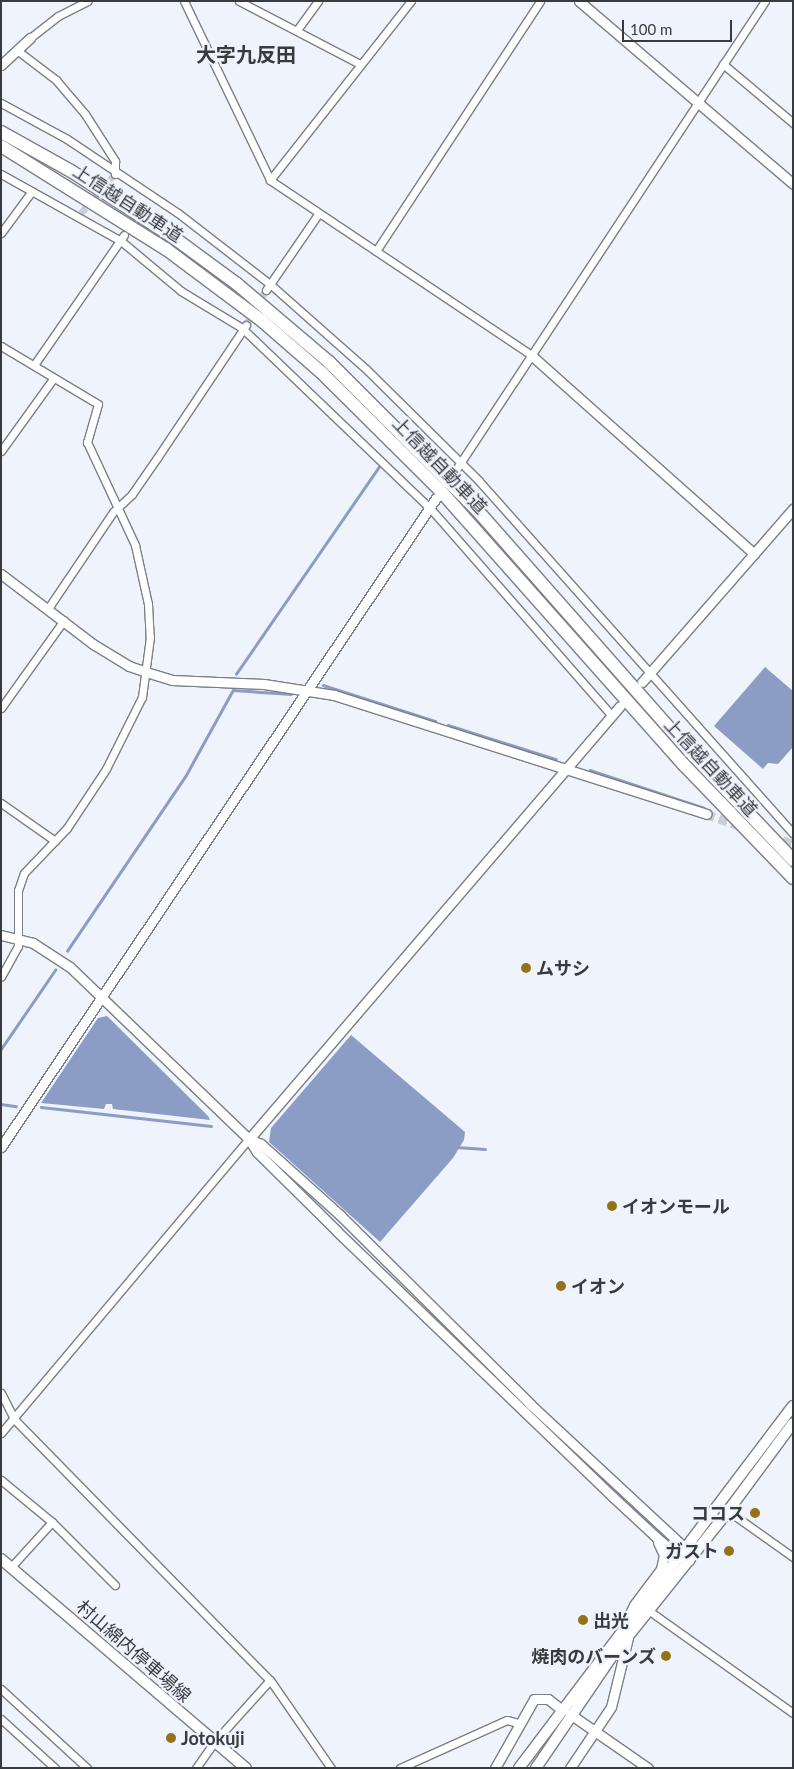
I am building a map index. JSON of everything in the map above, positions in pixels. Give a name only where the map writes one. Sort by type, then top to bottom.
[{"type":"highway","name":"上信越自動車道","points":[[1,132],[71,171],[173,237],[237,284],[330,362],[470,503],[694,756],[793,860]]},
{"type":"highway","name":"上信越自動車道","points":[[1,146],[166,248],[261,320],[328,379],[466,518],[684,765],[793,878]]},
{"type":"main road","points":[[519,1768],[566,1712],[682,1552],[793,1406]]},
{"type":"main road","points":[[624,1633],[648,1610],[689,1560],[793,1423]]},
{"type":"main road","name":"村山綿内停車場線","points":[[1,1559],[246,1768]]},
{"type":"main road","points":[[536,1768],[566,1712]]},
{"type":"street","points":[[1,65],[30,38],[58,16],[87,1]]},
{"type":"street","points":[[184,1],[270,180],[531,355],[754,554]]},
{"type":"street","points":[[239,1],[360,64]]},
{"type":"street","points":[[297,30],[318,1]]},
{"type":"street","points":[[270,180],[411,1]]},
{"type":"street","points":[[376,251],[540,1]]},
{"type":"street","points":[[579,1],[793,184]]},
{"type":"street","points":[[455,471],[765,1]]},
{"type":"street","points":[[18,50],[56,80],[85,114],[115,161],[115,174]]},
{"type":"street","points":[[723,64],[793,123]]},
{"type":"street","points":[[1,103],[67,139],[148,199],[178,213],[368,370],[460,462],[565,576],[648,674],[793,833]]},
{"type":"street","points":[[1,174],[122,238],[181,291],[244,326],[430,508],[612,716]]},
{"type":"street","points":[[1,233],[32,191]]},
{"type":"street","points":[[268,287],[319,213]]},
{"type":"street","points":[[34,365],[122,238]]},
{"type":"street","points":[[49,607],[114,512],[120,509],[244,326]]},
{"type":"street","points":[[1,346],[34,365],[53,379],[94,399],[98,404],[87,442],[120,509],[135,546],[148,604],[150,637],[142,697],[106,769],[82,808],[55,841],[27,869],[19,885],[19,938],[13,957],[1,976]]},
{"type":"street","points":[[1,451],[53,379]]},
{"type":"street","points":[[1,1147],[436,498]]},
{"type":"street","points":[[642,682],[793,509]]},
{"type":"street","points":[[1,574],[49,607],[93,644],[128,666],[172,680],[308,689],[706,814]]},
{"type":"street","points":[[1,708],[64,620]]},
{"type":"street","points":[[1,1433],[249,1139],[620,706]]},
{"type":"street","points":[[1,803],[55,841]]},
{"type":"street","points":[[1,935],[19,938],[55,955],[101,997],[249,1139],[257,1152],[337,1231],[654,1536],[663,1549],[663,1564],[634,1605],[624,1633],[613,1700],[596,1732],[570,1768]]},
{"type":"street","points":[[249,1139],[261,1144],[340,1216],[689,1560]]},
{"type":"street","points":[[1,1393],[14,1419],[270,1680],[331,1768]]},
{"type":"street","points":[[1,1480],[52,1522],[115,1586]]},
{"type":"street","points":[[728,1511],[793,1557]]},
{"type":"street","points":[[11,1567],[52,1522]]},
{"type":"street","points":[[654,1536],[682,1552]]},
{"type":"street","points":[[648,1610],[793,1713]]},
{"type":"street","points":[[196,1768],[214,1741],[270,1680]]},
{"type":"street","points":[[1,1689],[87,1768]]},
{"type":"street","points":[[495,1768],[530,1702],[538,1698],[552,1701],[648,1768]]},
{"type":"street","points":[[1,1719],[55,1768]]},
{"type":"street","points":[[400,1768],[506,1720],[518,1723]]},
{"type":"water","points":[[765,667],[793,691],[793,747],[778,764],[768,763],[763,769],[714,726]]},
{"type":"water","points":[[107,1016],[210,1120],[113,1109],[112,1104],[106,1104],[104,1109],[41,1103],[98,1018]]},
{"type":"water","points":[[351,1035],[465,1132],[464,1140],[453,1158],[380,1242],[269,1142],[271,1128]]},
{"type":"waterway","points":[[236,674],[380,465]]},
{"type":"waterway","points":[[323,685],[435,721]]},
{"type":"waterway","points":[[67,951],[186,775],[233,690],[291,694]]},
{"type":"waterway","points":[[448,725],[556,759]]},
{"type":"waterway","points":[[590,770],[704,808]]},
{"type":"waterway","points":[[1,1049],[55,970]]},
{"type":"waterway","points":[[1,1104],[16,1106]]},
{"type":"waterway","points":[[41,1107],[211,1126]]},
{"type":"waterway","points":[[456,1147],[485,1149]]},
{"type":"tunnel","points":[[81,213],[114,175]]},
{"type":"tunnel","points":[[129,228],[146,202]]},
{"type":"tunnel","points":[[246,325],[266,290]]},
{"type":"tunnel","points":[[706,814],[793,844]]},
{"type":"place","name":"ムサシ","points":[[526,968]]},
{"type":"place","name":"イオンモール","points":[[612,1206]]},
{"type":"place","name":"イオン","points":[[561,1286]]},
{"type":"place","name":"ココス","points":[[755,1513]]},
{"type":"place","name":"ガスト","points":[[729,1551]]},
{"type":"place","name":"出光","points":[[583,1620]]},
{"type":"place","name":"焼肉のバーンズ","points":[[666,1656]]},
{"type":"place","name":"Jotokuji","points":[[171,1738]]},
{"type":"district","name":"大字九反田","points":[[246,54]]}]
